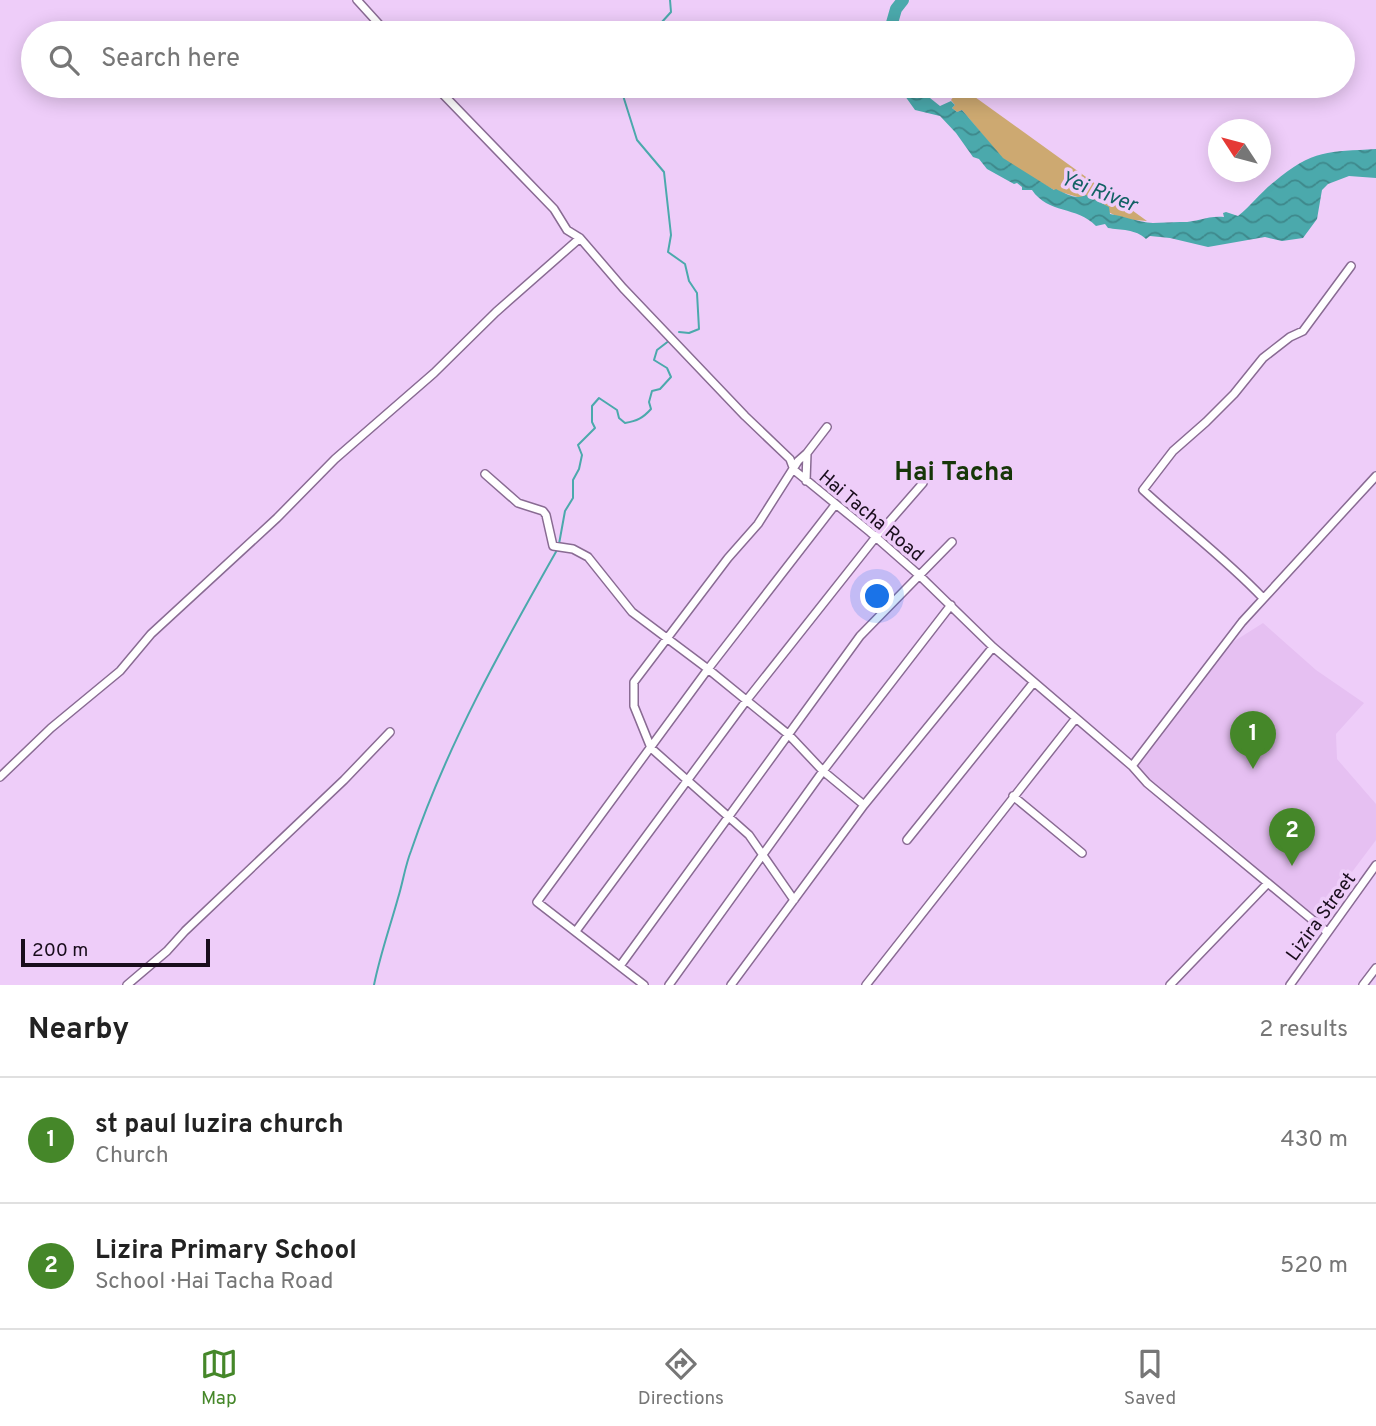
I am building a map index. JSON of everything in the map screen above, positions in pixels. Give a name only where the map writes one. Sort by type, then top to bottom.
[{"type":"street","points":[[357,0],[376,21]]},
{"type":"street","name":"Hai Tacha Road","points":[[447,98],[554,209],[567,230],[580,238],[622,288],[790,459],[794,470],[920,576],[993,647],[1132,766],[1147,783],[1327,932]]},
{"type":"street","points":[[0,777],[51,728],[120,671],[151,634],[335,459],[434,373],[496,312],[580,238]]},
{"type":"street","points":[[1264,598],[1235,568],[1143,490],[1173,451],[1234,394],[1263,358],[1290,337],[1303,331],[1350,266]]},
{"type":"street","points":[[794,900],[749,835],[650,748],[634,706],[634,682],[728,558],[758,524],[798,461],[827,427]]},
{"type":"street","points":[[807,453],[807,481]]},
{"type":"street","points":[[576,931],[746,701],[923,483],[924,473]]},
{"type":"street","points":[[485,474],[518,503],[543,511],[553,546],[573,549],[588,557],[618,598],[632,612],[789,735],[823,771],[864,805]]},
{"type":"street","points":[[1132,766],[1242,622],[1376,476]]},
{"type":"street","points":[[644,985],[537,902],[708,669],[835,505]]},
{"type":"street","points":[[620,966],[860,636],[953,542]]},
{"type":"street","points":[[669,985],[823,771],[951,605]]},
{"type":"street","points":[[731,985],[864,805],[993,647]]},
{"type":"street","points":[[907,840],[1034,682]]},
{"type":"street","points":[[866,985],[1076,718]]},
{"type":"street","points":[[127,985],[167,951],[390,732]]},
{"type":"street","points":[[1013,796],[1082,853]]},
{"type":"street","name":"Lizira Street","points":[[1290,985],[1376,865]]},
{"type":"street","points":[[1170,985],[1268,883]]},
{"type":"street","points":[[1363,985],[1376,968]]},
{"type":"shaded area","points":[[976,98],[1147,221],[1122,219],[1081,198],[1054,190],[1022,172],[1002,158],[962,110],[957,112],[952,108],[955,105],[951,100]]},
{"type":"shaded area","points":[[1263,623],[1316,670],[1364,703],[1336,734],[1337,759],[1376,804],[1376,840],[1343,884],[1348,889],[1324,924],[1317,919],[1314,922],[1239,857],[1242,855],[1236,849],[1157,787],[1134,765],[1233,642]]},
{"type":"water","points":[[906,98],[930,98],[940,106],[951,101],[955,105],[952,108],[957,112],[962,110],[1003,158],[1054,190],[1075,197],[1086,195],[1109,207],[1110,214],[1153,223],[1224,217],[1223,213],[1226,212],[1238,216],[1288,171],[1322,154],[1376,149],[1376,178],[1349,176],[1328,184],[1322,190],[1317,219],[1303,238],[1282,241],[1265,237],[1208,247],[1170,238],[1150,236],[1146,239],[1133,232],[1108,228],[1105,224],[1096,226],[1080,215],[1046,203],[1032,190],[1022,190],[1017,183],[1014,184],[987,169],[979,159],[973,157],[940,116],[915,110]]},
{"type":"waterway","points":[[663,21],[671,12],[670,0]]},
{"type":"waterway","name":"Yei River","points":[[893,21],[896,9],[903,0]]},
{"type":"waterway","points":[[624,98],[637,140],[664,172],[671,235],[668,252],[685,264],[689,281],[697,293],[699,329],[689,333],[679,332]]},
{"type":"waterway","points":[[559,544],[565,511],[573,498],[573,480],[582,455],[578,445],[595,428],[592,422],[592,406],[599,398],[617,410],[619,418],[625,423],[645,415],[651,409],[649,402],[652,391],[660,389],[671,377],[667,368],[654,360],[657,350],[670,340]]},
{"type":"waterway","points":[[374,985],[409,857],[441,773],[496,660],[557,550]]},
{"type":"place","name":"st paul luzira church","points":[[1253,769]]},
{"type":"place","name":"Lizira Primary School","points":[[1292,866]]},
{"type":"district","name":"Hai Tacha","points":[[954,471]]}]
